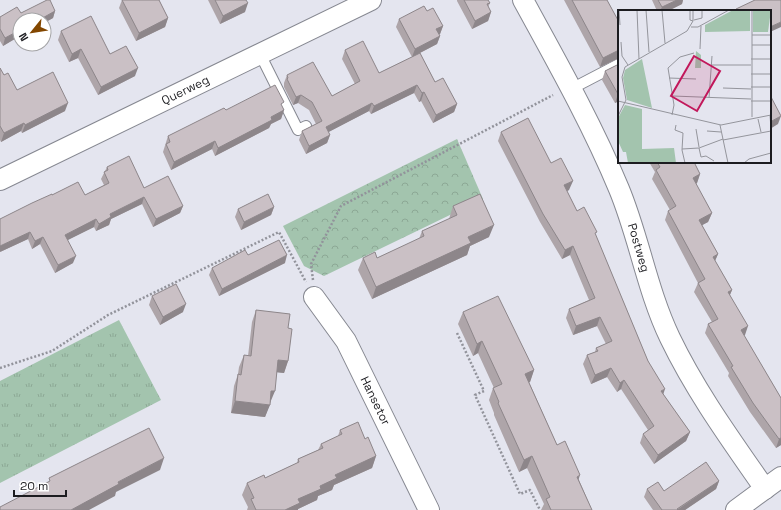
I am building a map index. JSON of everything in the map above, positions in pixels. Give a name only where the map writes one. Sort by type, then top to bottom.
[{"type":"street","name":"Querweg","points":[[0,180],[372,0]]},
{"type":"street","name":"Postweg","points":[[523,0],[571,88],[597,139],[620,190],[650,287],[669,336],[691,381],[765,489]]},
{"type":"street","name":"Hansetor","points":[[314,297],[346,341],[429,510]]},
{"type":"street","points":[[736,510],[781,478]]},
{"type":"lane","points":[[260,54],[298,130],[306,126]]},
{"type":"lane","points":[[571,88],[618,64]]},
{"type":"path","points":[[314,297],[311,264],[341,206],[571,88]]},
{"type":"path","points":[[0,368],[52,351],[108,315],[279,232],[314,297]]},
{"type":"path","points":[[457,333],[484,391],[475,395],[520,494],[530,490],[540,510]]},
{"type":"green space","points":[[457,139],[483,199],[324,276],[304,266],[283,226]]},
{"type":"green space","points":[[119,320],[161,400],[0,483],[0,381]]},
{"type":"building","points":[[47,0],[50,0],[55,11],[52,13],[23,12]]},
{"type":"building","points":[[122,0],[159,0],[168,18],[139,33]]},
{"type":"building","points":[[215,0],[246,0],[248,3],[223,16]]},
{"type":"building","points":[[464,0],[488,0],[490,3],[487,4],[491,12],[475,21]]},
{"type":"building","points":[[572,0],[607,0],[618,20],[618,50],[603,58]]},
{"type":"building","points":[[658,0],[677,0],[662,7]]},
{"type":"building","points":[[755,0],[781,0],[781,22],[771,27],[771,10],[736,9]]},
{"type":"building","points":[[424,6],[427,11],[433,8],[443,26],[436,29],[440,36],[415,49],[399,19]]},
{"type":"building","points":[[17,7],[20,12],[12,12],[12,34],[5,38],[0,29],[0,17]]},
{"type":"building","points":[[91,16],[110,54],[126,46],[138,68],[101,87],[81,49],[72,54],[61,31]]},
{"type":"building","points":[[363,41],[379,73],[420,53],[435,82],[443,78],[457,104],[436,115],[424,92],[422,93],[417,85],[374,106],[372,103],[326,127],[330,135],[309,146],[302,131],[322,121],[312,102],[301,95],[296,97],[287,79],[287,75],[313,62],[332,96],[360,81],[345,50]]},
{"type":"building","points":[[618,64],[618,94],[605,71]]},
{"type":"building","points":[[0,68],[4,75],[8,73],[17,90],[53,72],[68,103],[25,125],[24,123],[4,133],[0,126]]},
{"type":"building","points":[[275,85],[284,102],[281,104],[284,110],[271,117],[272,120],[218,148],[215,141],[174,162],[166,144],[170,142],[168,136],[224,108],[226,110]]},
{"type":"building","points":[[771,97],[781,116],[771,121]]},
{"type":"building","points":[[528,118],[551,163],[561,158],[573,181],[564,185],[577,211],[584,207],[597,232],[595,233],[648,361],[665,389],[661,391],[690,432],[658,455],[643,434],[654,426],[624,380],[620,383],[611,368],[595,375],[587,355],[598,351],[596,348],[612,341],[600,317],[576,326],[569,309],[595,298],[573,246],[565,250],[543,214],[501,132]]},
{"type":"building","points":[[129,156],[144,188],[168,176],[183,206],[156,219],[144,197],[110,214],[111,217],[99,224],[96,219],[65,235],[76,256],[58,265],[43,237],[35,241],[30,232],[0,246],[0,219],[78,182],[85,195],[109,183],[104,172],[108,170],[107,167]]},
{"type":"building","points":[[658,163],[694,163],[700,174],[693,178],[712,213],[699,220],[718,254],[713,257],[732,290],[728,292],[748,326],[741,330],[781,398],[781,438],[779,439],[753,403],[731,367],[733,366],[708,324],[718,319],[698,283],[705,279],[668,211],[676,206],[656,170],[660,167]]},
{"type":"building","points":[[268,194],[274,207],[244,222],[238,209]]},
{"type":"building","points":[[480,194],[494,225],[468,237],[471,243],[376,287],[363,258],[375,252],[377,258],[424,236],[422,231],[457,215],[453,206]]},
{"type":"building","points":[[279,240],[287,255],[222,289],[212,268],[245,250],[248,255]]},
{"type":"building","points":[[176,284],[186,304],[163,317],[152,296]]},
{"type":"building","points":[[498,296],[534,370],[525,374],[557,445],[565,441],[580,475],[577,477],[592,510],[551,510],[546,499],[550,497],[532,456],[524,460],[498,403],[499,402],[493,388],[502,384],[482,341],[477,344],[463,312]]},
{"type":"building","points":[[256,310],[290,314],[288,328],[292,329],[288,361],[278,360],[275,391],[271,391],[270,405],[235,401],[238,374],[241,375],[244,355],[251,356]]},
{"type":"building","points":[[358,422],[365,439],[368,437],[376,456],[335,475],[337,478],[320,486],[321,489],[298,499],[300,503],[285,510],[256,510],[251,499],[254,498],[247,483],[264,475],[265,478],[299,462],[298,459],[323,448],[321,444],[342,434],[340,430]]},
{"type":"building","points":[[149,428],[164,458],[118,482],[119,484],[71,510],[0,510],[0,507],[50,481],[49,478]]},
{"type":"building","points":[[706,462],[719,481],[677,509],[678,510],[662,510],[647,489],[658,482],[664,491]]}]
